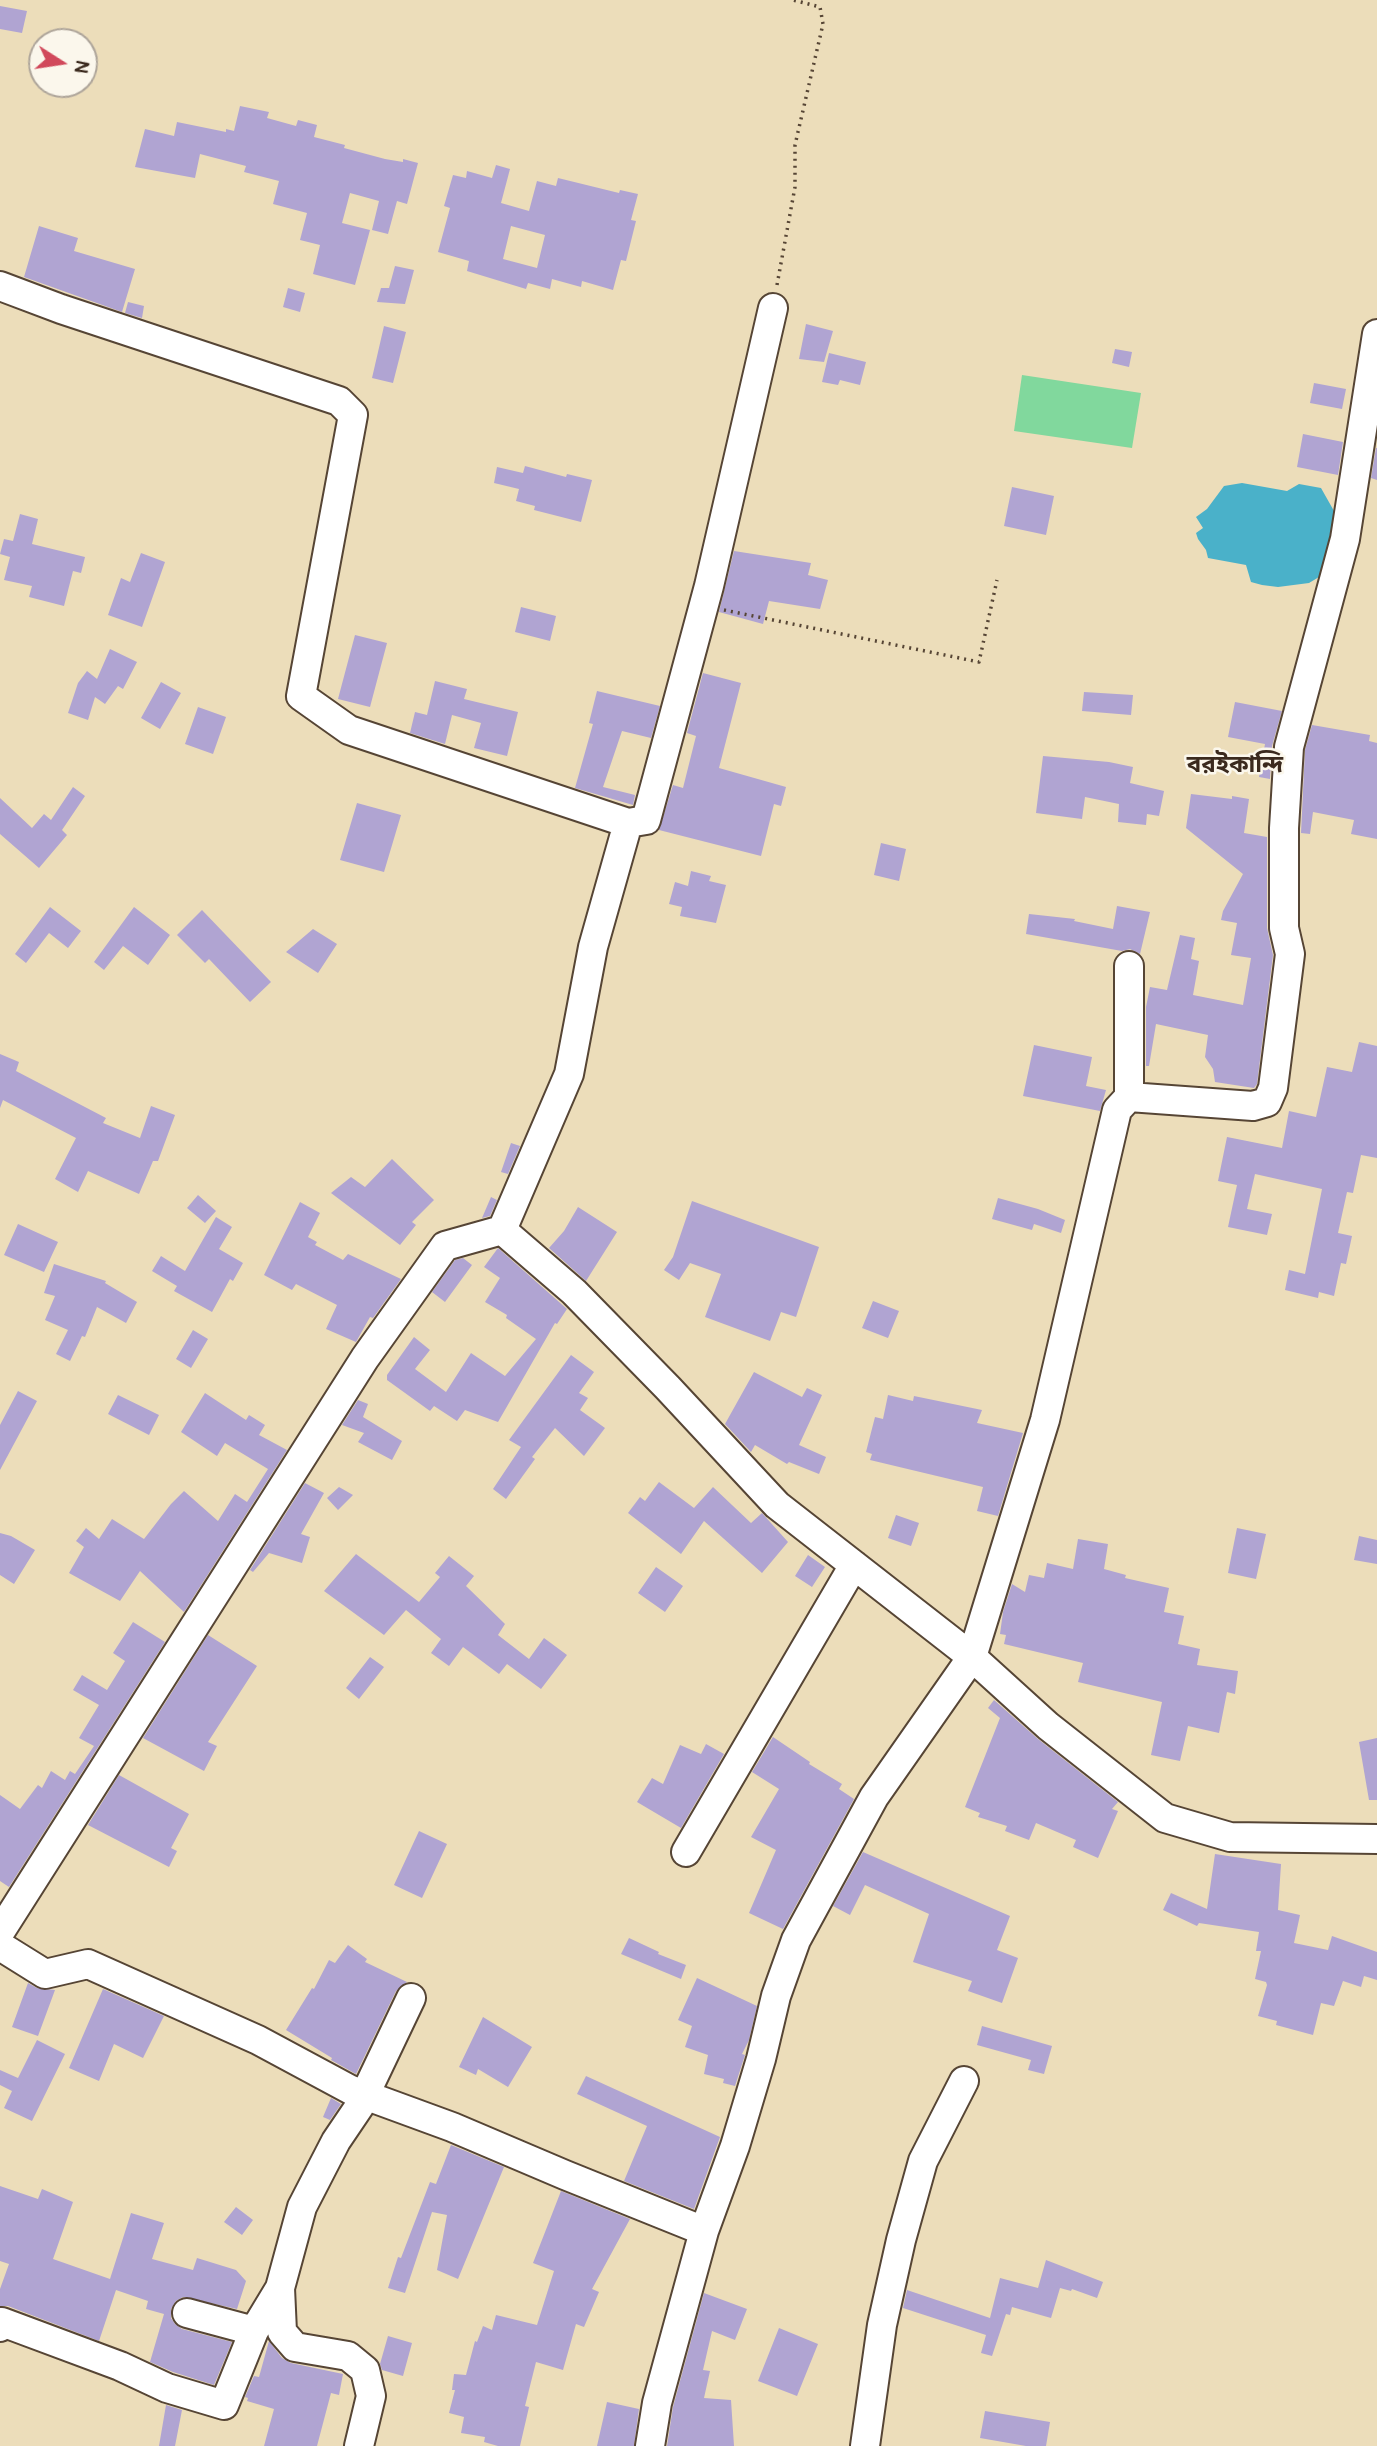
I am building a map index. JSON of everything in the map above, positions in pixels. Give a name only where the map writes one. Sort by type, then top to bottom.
[{"type":"street","points":[[0,286],[61,309],[339,401],[352,415],[301,696],[349,730],[628,823],[646,820],[704,606],[773,308]]},
{"type":"street","points":[[1129,1097],[1253,1106],[1267,1102],[1273,1088],[1290,954],[1284,928],[1284,828],[1289,747],[1345,539],[1377,334]]},
{"type":"street","points":[[502,1230],[569,1074],[593,947],[628,823]]},
{"type":"street","points":[[650,2446],[657,2403],[704,2231],[735,2146],[761,2059],[775,1996],[796,1940],[874,1797],[972,1657],[1045,1420],[1117,1110],[1129,1097],[1129,966]]},
{"type":"street","points":[[502,1230],[574,1292],[777,1505],[972,1657],[1048,1726],[1166,1818],[1230,1837],[1377,1839]]},
{"type":"street","points":[[0,1932],[365,1358],[444,1246],[502,1230]]},
{"type":"street","points":[[686,1852],[854,1565]]},
{"type":"street","points":[[0,1946],[44,1974],[88,1964],[258,2040],[351,2090],[452,2127],[704,2231]]},
{"type":"street","points":[[0,2327],[2,2322],[120,2365],[167,2388],[224,2405],[254,2331],[280,2288],[303,2207],[336,2141],[365,2095],[411,1998]]},
{"type":"street","points":[[865,2446],[882,2325],[901,2240],[923,2161],[964,2081]]},
{"type":"street","points":[[280,2288],[282,2332],[295,2347],[348,2356],[365,2371],[372,2396],[359,2446]]},
{"type":"street","points":[[187,2313],[254,2331]]},
{"type":"path","points":[[773,308],[795,187],[795,145],[823,24],[820,7],[793,0]]},
{"type":"path","points":[[704,606],[979,662],[998,580]]},
{"type":"green space","points":[[1022,375],[1141,393],[1132,448],[1014,431]]},
{"type":"water","points":[[1242,483],[1287,491],[1299,484],[1321,488],[1334,511],[1336,529],[1326,565],[1319,577],[1309,583],[1278,587],[1262,585],[1251,582],[1246,565],[1208,558],[1196,533],[1203,528],[1196,517],[1207,509],[1224,486]]},
{"type":"building","points":[[0,6],[27,11],[22,33],[0,29]]},
{"type":"building","points":[[240,106],[269,112],[267,118],[296,126],[298,120],[317,125],[314,137],[345,145],[344,148],[385,159],[403,162],[403,159],[418,163],[407,204],[397,201],[388,234],[372,230],[379,201],[350,193],[342,223],[370,230],[355,285],[313,274],[320,245],[300,240],[307,213],[273,204],[279,181],[244,172],[246,166],[200,154],[195,178],[135,167],[145,129],[174,136],[177,122],[226,132],[226,129],[234,131]]},
{"type":"building","points":[[496,165],[510,169],[501,203],[529,211],[537,181],[556,186],[558,178],[619,193],[620,190],[638,194],[631,220],[636,221],[626,261],[621,260],[613,290],[582,281],[581,287],[552,279],[550,289],[528,283],[526,289],[467,271],[469,261],[438,252],[450,208],[444,206],[453,175],[466,178],[467,171],[492,178]],"holes":[[[511,226],[545,235],[537,268],[503,259]]]},
{"type":"building","points":[[39,226],[78,238],[74,251],[135,269],[122,312],[24,277]]},
{"type":"building","points":[[395,266],[414,270],[405,304],[377,302],[381,288],[389,288]]},
{"type":"building","points":[[288,288],[305,293],[300,312],[283,307]]},
{"type":"building","points":[[128,302],[144,306],[142,318],[125,313]]},
{"type":"building","points":[[806,324],[833,331],[824,362],[799,359]]},
{"type":"building","points":[[384,326],[406,332],[393,383],[372,378]]},
{"type":"building","points":[[1115,349],[1132,352],[1129,367],[1112,363]]},
{"type":"building","points":[[829,353],[866,362],[860,385],[840,380],[838,385],[822,382]]},
{"type":"building","points":[[1314,383],[1346,389],[1342,409],[1310,403]]},
{"type":"building","points":[[1303,434],[1343,442],[1338,475],[1297,467]]},
{"type":"building","points":[[1377,448],[1377,480],[1371,478]]},
{"type":"building","points":[[525,466],[566,477],[567,474],[592,480],[581,522],[534,510],[535,506],[516,501],[519,489],[494,483],[497,467],[523,473]]},
{"type":"building","points":[[1012,487],[1054,496],[1046,535],[1004,526]]},
{"type":"building","points":[[20,514],[38,519],[32,544],[85,557],[81,573],[73,571],[64,606],[29,597],[32,586],[4,580],[10,557],[0,554],[4,539],[13,541]]},
{"type":"building","points":[[734,551],[811,563],[808,575],[828,580],[820,609],[769,601],[763,624],[719,612]]},
{"type":"building","points":[[141,553],[165,562],[142,627],[108,615],[121,578],[130,582]]},
{"type":"building","points":[[521,607],[556,616],[550,641],[515,632]]},
{"type":"building","points":[[355,635],[387,643],[370,707],[338,699]]},
{"type":"building","points":[[110,649],[137,662],[123,689],[118,686],[105,704],[95,697],[88,720],[68,713],[78,683],[87,671],[97,679]]},
{"type":"building","points":[[703,673],[741,683],[719,768],[786,787],[781,806],[774,804],[761,856],[659,830],[673,785],[683,788],[696,736],[687,733]]},
{"type":"building","points":[[435,681],[467,689],[464,699],[518,712],[507,756],[474,748],[481,723],[452,715],[445,744],[410,733],[415,712],[427,715]]},
{"type":"building","points":[[161,682],[181,693],[160,729],[141,718]]},
{"type":"building","points":[[597,691],[660,706],[651,738],[622,731],[603,787],[635,795],[633,805],[575,788],[593,724],[589,723]]},
{"type":"building","points":[[1084,692],[1133,695],[1131,715],[1082,711]]},
{"type":"building","points":[[1235,702],[1282,711],[1272,746],[1270,779],[1259,777],[1265,744],[1228,737]]},
{"type":"building","points":[[198,707],[226,717],[213,754],[185,744]]},
{"type":"building","points":[[1312,725],[1370,735],[1369,741],[1377,743],[1377,839],[1351,834],[1354,820],[1313,812],[1310,834],[1301,833],[1305,750]]},
{"type":"building","points":[[1043,756],[1133,767],[1130,783],[1164,791],[1159,816],[1147,814],[1146,825],[1118,822],[1119,804],[1085,797],[1082,819],[1036,813]]},
{"type":"building","points":[[73,787],[85,796],[62,830],[67,835],[39,868],[0,834],[0,798],[32,828],[44,814],[51,820]]},
{"type":"building","points":[[1191,794],[1249,799],[1244,833],[1267,837],[1267,928],[1273,955],[1257,1084],[1254,1088],[1215,1082],[1213,1069],[1205,1057],[1208,1035],[1156,1024],[1149,1066],[1146,1066],[1146,1007],[1150,987],[1167,990],[1180,935],[1195,938],[1191,959],[1199,961],[1193,995],[1243,1005],[1251,958],[1231,955],[1237,923],[1221,920],[1243,874],[1186,828]]},
{"type":"building","points":[[357,803],[401,815],[384,872],[340,860]]},
{"type":"building","points":[[881,843],[906,849],[899,881],[874,875]]},
{"type":"building","points":[[691,871],[711,876],[709,881],[726,885],[716,923],[680,916],[682,907],[669,904],[675,882],[688,886]]},
{"type":"building","points":[[1117,906],[1150,912],[1140,954],[1130,949],[1122,951],[1026,934],[1029,914],[1075,919],[1074,921],[1113,929]]},
{"type":"building","points":[[50,907],[81,931],[68,948],[49,933],[26,963],[15,954]]},
{"type":"building","points":[[134,907],[170,935],[148,965],[123,946],[104,970],[94,962]]},
{"type":"building","points":[[202,910],[271,982],[250,1002],[209,959],[205,963],[177,935]]},
{"type":"building","points":[[313,929],[337,944],[318,973],[286,952]]},
{"type":"building","points":[[1359,1042],[1377,1046],[1377,1158],[1361,1155],[1353,1193],[1347,1192],[1338,1233],[1352,1236],[1346,1264],[1341,1263],[1334,1296],[1319,1292],[1318,1298],[1285,1290],[1289,1270],[1305,1274],[1322,1189],[1255,1174],[1247,1209],[1272,1214],[1267,1235],[1228,1227],[1237,1185],[1218,1181],[1227,1137],[1282,1148],[1289,1111],[1316,1117],[1327,1067],[1352,1072]]},
{"type":"building","points":[[1034,1045],[1092,1057],[1086,1086],[1106,1090],[1100,1111],[1023,1096]]},
{"type":"building","points":[[0,1054],[19,1062],[16,1071],[106,1118],[103,1123],[140,1138],[151,1106],[175,1115],[158,1161],[153,1161],[139,1194],[88,1171],[78,1192],[55,1179],[76,1138],[3,1100],[0,1108]]},
{"type":"building","points":[[511,1143],[520,1146],[508,1174],[501,1172]]},
{"type":"building","points":[[392,1159],[434,1200],[412,1222],[416,1225],[400,1245],[331,1193],[351,1177],[365,1187]]},
{"type":"building","points":[[198,1195],[216,1211],[205,1223],[187,1208]]},
{"type":"building","points":[[491,1197],[497,1200],[490,1216],[482,1218]]},
{"type":"building","points":[[998,1198],[1065,1220],[1061,1233],[1034,1224],[1032,1230],[992,1219]]},
{"type":"building","points":[[692,1201],[819,1247],[796,1317],[781,1312],[770,1341],[705,1317],[721,1274],[690,1263],[679,1280],[664,1270],[673,1257]]},
{"type":"building","points":[[300,1202],[320,1213],[308,1237],[317,1242],[315,1245],[343,1260],[348,1254],[401,1279],[373,1318],[370,1317],[356,1342],[326,1329],[337,1305],[296,1284],[292,1290],[264,1275]]},
{"type":"building","points":[[578,1207],[617,1232],[586,1281],[549,1248],[564,1231]]},
{"type":"building","points":[[216,1217],[232,1227],[219,1249],[243,1263],[233,1281],[230,1279],[212,1312],[174,1291],[177,1286],[152,1271],[161,1256],[185,1271]]},
{"type":"building","points":[[18,1224],[58,1242],[44,1272],[4,1255]]},
{"type":"building","points":[[498,1248],[567,1309],[557,1324],[555,1323],[498,1422],[465,1410],[457,1421],[434,1406],[430,1411],[387,1380],[387,1375],[414,1337],[430,1350],[415,1369],[446,1392],[471,1353],[505,1376],[536,1339],[506,1318],[507,1315],[485,1302],[500,1278],[484,1267]]},
{"type":"building","points":[[463,1258],[472,1265],[445,1302],[432,1292],[455,1260]]},
{"type":"building","points":[[54,1264],[106,1281],[105,1283],[137,1302],[126,1323],[97,1307],[85,1337],[82,1336],[70,1361],[56,1354],[68,1330],[45,1320],[55,1296],[44,1293]]},
{"type":"building","points":[[873,1301],[899,1311],[888,1338],[862,1328]]},
{"type":"building","points":[[193,1330],[208,1339],[191,1368],[176,1359]]},
{"type":"building","points":[[571,1355],[594,1372],[579,1393],[588,1398],[580,1410],[605,1428],[584,1456],[555,1428],[532,1457],[535,1459],[506,1499],[493,1489],[521,1447],[509,1440]]},
{"type":"building","points":[[754,1372],[802,1397],[807,1388],[822,1395],[799,1445],[826,1457],[819,1474],[789,1462],[787,1464],[755,1445],[751,1452],[725,1424]]},
{"type":"building","points":[[18,1391],[37,1401],[0,1470],[0,1425]]},
{"type":"building","points":[[205,1393],[246,1420],[249,1415],[265,1425],[259,1435],[287,1450],[184,1612],[140,1571],[120,1601],[69,1573],[84,1547],[76,1541],[86,1528],[99,1539],[112,1519],[144,1539],[184,1491],[218,1521],[235,1494],[247,1502],[268,1469],[225,1443],[217,1456],[181,1432]]},
{"type":"building","points":[[118,1395],[159,1415],[149,1435],[108,1414]]},
{"type":"building","points":[[888,1395],[913,1401],[914,1396],[982,1410],[977,1423],[1023,1433],[998,1516],[977,1511],[983,1487],[870,1460],[872,1454],[866,1452],[875,1417],[883,1419]]},
{"type":"building","points":[[358,1400],[368,1404],[363,1417],[402,1441],[392,1460],[358,1442],[364,1433],[342,1425]]},
{"type":"building","points":[[659,1482],[694,1508],[713,1487],[751,1523],[762,1513],[788,1542],[762,1573],[704,1521],[681,1554],[628,1513],[640,1497],[645,1501]]},
{"type":"building","points":[[305,1483],[324,1493],[301,1534],[310,1537],[302,1563],[269,1553],[253,1572],[250,1570]]},
{"type":"building","points":[[339,1487],[353,1495],[338,1510],[327,1498]]},
{"type":"building","points":[[896,1515],[919,1523],[911,1546],[888,1538]]},
{"type":"building","points":[[1237,1528],[1266,1534],[1256,1579],[1228,1573]]},
{"type":"building","points":[[0,1533],[11,1536],[35,1550],[14,1584],[0,1575]]},
{"type":"building","points":[[1359,1536],[1377,1540],[1377,1564],[1354,1560]]},
{"type":"building","points":[[1078,1539],[1108,1544],[1104,1569],[1126,1575],[1125,1578],[1169,1588],[1164,1612],[1184,1616],[1178,1644],[1200,1649],[1197,1665],[1238,1671],[1235,1694],[1227,1692],[1219,1733],[1188,1726],[1180,1761],[1151,1755],[1162,1702],[1078,1682],[1083,1663],[1004,1644],[1006,1635],[1000,1634],[1003,1612],[1012,1584],[1025,1592],[1029,1575],[1044,1578],[1047,1563],[1073,1569]]},
{"type":"building","points":[[356,1554],[419,1602],[440,1577],[435,1573],[449,1556],[474,1576],[466,1586],[505,1624],[498,1635],[529,1659],[544,1638],[567,1655],[541,1689],[507,1664],[499,1674],[463,1647],[449,1666],[431,1653],[441,1639],[406,1610],[384,1635],[324,1591]]},
{"type":"building","points":[[808,1555],[825,1567],[812,1587],[795,1576]]},
{"type":"building","points":[[656,1567],[683,1586],[665,1612],[638,1593]]},
{"type":"building","points":[[133,1622],[165,1642],[9,1887],[0,1881],[0,1795],[20,1809],[38,1785],[42,1788],[51,1771],[65,1780],[70,1771],[75,1774],[94,1746],[79,1738],[99,1705],[73,1690],[82,1675],[107,1690],[125,1661],[113,1653]]},
{"type":"building","points":[[208,1635],[257,1666],[208,1742],[217,1746],[204,1771],[143,1738]]},
{"type":"building","points":[[370,1657],[384,1667],[359,1699],[346,1688]]},
{"type":"building","points":[[994,1700],[1038,1739],[1118,1802],[1112,1809],[1118,1811],[1098,1858],[1073,1847],[1076,1840],[1036,1823],[1029,1840],[1005,1831],[1007,1826],[978,1817],[980,1813],[965,1807],[1000,1718],[988,1708]]},
{"type":"building","points":[[773,1737],[842,1784],[839,1789],[854,1799],[783,1929],[749,1913],[776,1850],[751,1837],[779,1789],[752,1772]]},
{"type":"building","points":[[1377,1738],[1377,1800],[1369,1800],[1359,1742]]},
{"type":"building","points":[[706,1744],[724,1754],[681,1828],[637,1802],[652,1778],[663,1784],[680,1745],[701,1754]]},
{"type":"building","points":[[119,1775],[189,1814],[171,1848],[177,1851],[169,1867],[88,1825]]},
{"type":"building","points":[[419,1831],[447,1844],[422,1898],[394,1885]]},
{"type":"building","points":[[863,1852],[1010,1916],[997,1950],[1018,1958],[1002,2003],[968,1991],[972,1981],[913,1962],[929,1914],[865,1885],[850,1915],[833,1906]]},
{"type":"building","points":[[1215,1854],[1281,1864],[1278,1910],[1300,1915],[1294,1943],[1328,1950],[1332,1936],[1377,1952],[1377,1980],[1364,1976],[1361,1987],[1343,1981],[1334,2006],[1321,2003],[1313,2035],[1276,2025],[1277,2021],[1258,2016],[1267,1985],[1266,1982],[1255,1979],[1261,1951],[1256,1951],[1259,1932],[1199,1923],[1197,1926],[1163,1910],[1171,1893],[1207,1909]]},
{"type":"building","points":[[629,1938],[686,1965],[681,1979],[621,1954]]},
{"type":"building","points":[[348,1945],[367,1959],[365,1962],[407,1982],[396,1991],[356,2074],[286,2030],[312,1988],[314,1989],[329,1960],[335,1963]]},
{"type":"building","points":[[697,1978],[757,2006],[735,2086],[723,2083],[724,2079],[704,2074],[708,2055],[685,2047],[692,2026],[678,2020]]},
{"type":"building","points":[[28,1983],[37,1988],[55,1990],[38,2036],[12,2027]]},
{"type":"building","points":[[103,1989],[164,2016],[143,2058],[114,2044],[99,2081],[69,2068]]},
{"type":"building","points":[[483,2017],[532,2047],[508,2087],[478,2069],[476,2075],[459,2067]]},
{"type":"building","points":[[982,2026],[1052,2046],[1044,2074],[1028,2070],[1031,2060],[977,2045]]},
{"type":"building","points":[[37,2040],[65,2054],[32,2121],[4,2108],[12,2091],[0,2085],[0,2070],[18,2078]]},
{"type":"building","points":[[586,2076],[720,2137],[694,2209],[624,2181],[647,2126],[577,2094]]},
{"type":"building","points":[[331,2098],[341,2104],[330,2120],[323,2117]]},
{"type":"building","points":[[451,2145],[504,2167],[458,2279],[437,2270],[447,2215],[432,2212],[405,2293],[388,2288],[398,2257],[401,2258],[430,2182],[436,2184]]},
{"type":"building","points":[[0,2186],[38,2199],[42,2189],[73,2202],[53,2259],[110,2279],[131,2213],[164,2223],[152,2259],[193,2270],[197,2258],[236,2270],[246,2281],[237,2309],[183,2297],[176,2301],[171,2309],[171,2318],[182,2329],[232,2342],[214,2385],[150,2362],[164,2314],[146,2309],[148,2301],[116,2290],[99,2341],[8,2306],[0,2306],[0,2289],[9,2264],[0,2261]]},
{"type":"building","points":[[561,2191],[630,2219],[592,2289],[599,2292],[584,2327],[576,2324],[563,2370],[536,2362],[525,2406],[529,2407],[520,2446],[498,2446],[484,2442],[485,2437],[461,2433],[464,2417],[449,2413],[455,2390],[452,2390],[454,2374],[466,2375],[475,2341],[477,2342],[483,2326],[492,2330],[496,2315],[537,2325],[554,2271],[533,2263]]},
{"type":"building","points":[[236,2207],[253,2220],[242,2235],[224,2222]]},
{"type":"building","points":[[1046,2260],[1103,2282],[1097,2298],[1072,2289],[1060,2288],[1051,2318],[1012,2307],[1010,2315],[1006,2314],[992,2356],[981,2353],[986,2335],[903,2308],[907,2290],[990,2318],[1000,2278],[1038,2288]]},
{"type":"building","points":[[704,2293],[747,2309],[735,2340],[712,2331],[703,2370],[710,2371],[704,2398],[731,2400],[734,2446],[667,2446],[673,2407]]},
{"type":"building","points":[[779,2328],[818,2344],[797,2396],[758,2381]]},
{"type":"building","points":[[388,2336],[412,2343],[403,2376],[382,2370],[380,2364]]},
{"type":"building","points":[[269,2341],[282,2358],[291,2363],[343,2374],[339,2395],[331,2393],[317,2446],[264,2446],[274,2409],[247,2401],[248,2398],[245,2397],[254,2376],[259,2377]]},
{"type":"building","points":[[607,2402],[639,2409],[634,2446],[597,2446]]},
{"type":"building","points":[[166,2405],[182,2410],[175,2446],[159,2446]]},
{"type":"building","points":[[985,2411],[1050,2422],[1046,2446],[1026,2446],[980,2438]]},
{"type":"district","name":"বরইকান্দি","points":[[1235,766]]}]
